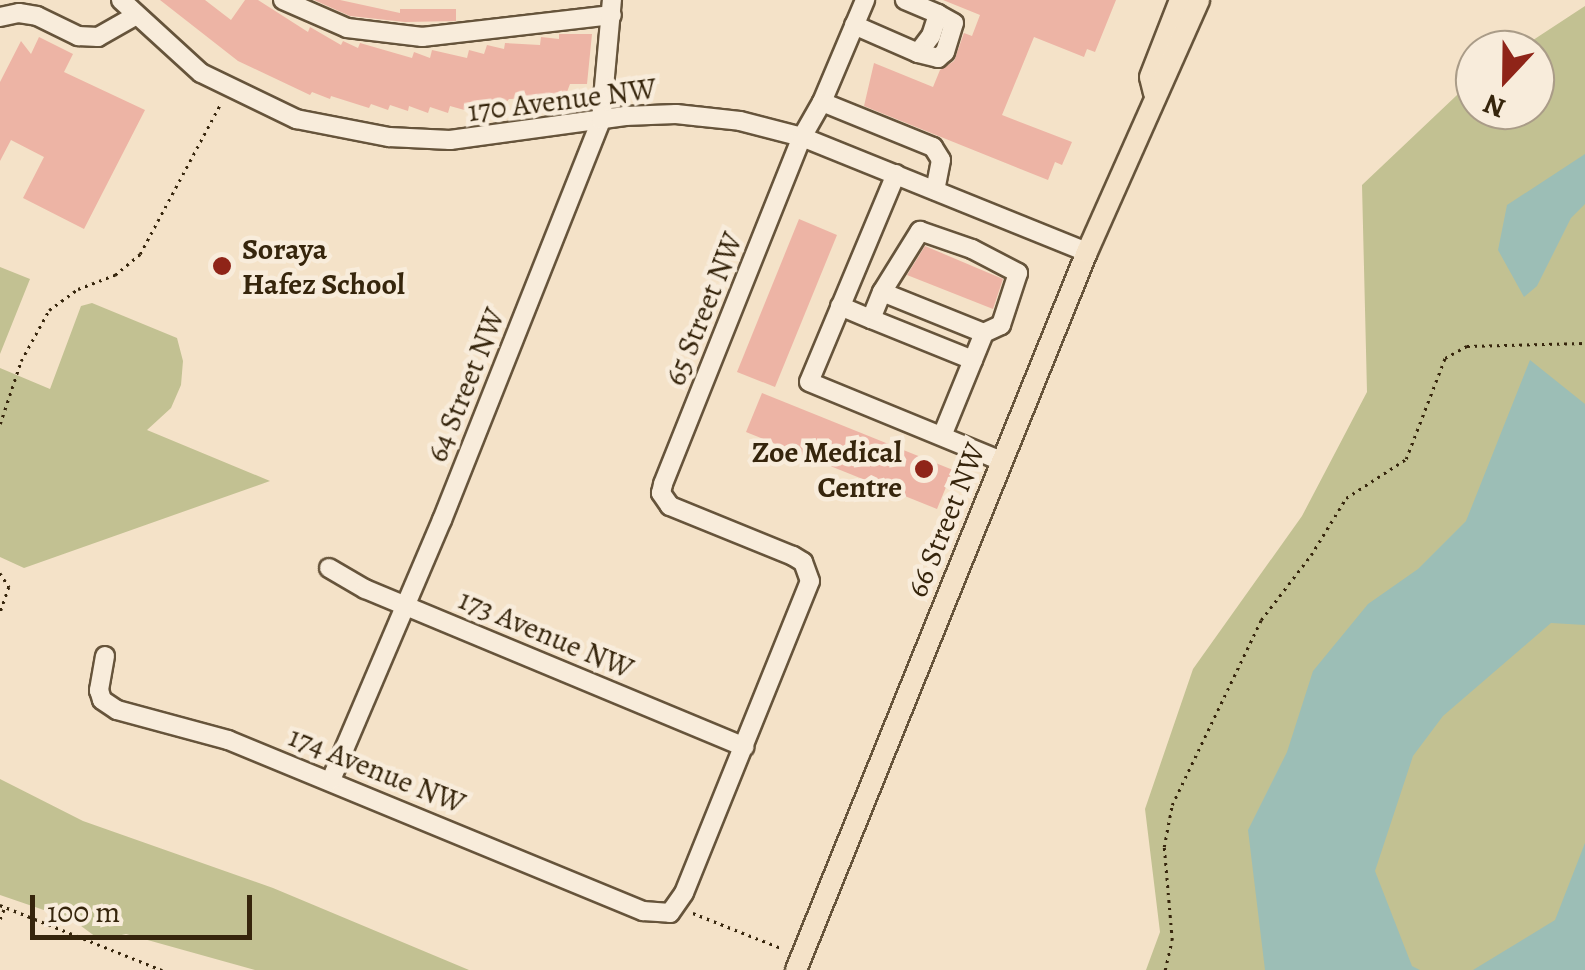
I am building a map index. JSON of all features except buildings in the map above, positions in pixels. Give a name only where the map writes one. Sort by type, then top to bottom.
[{"type":"main road","name":"66 Street NW","points":[[1154,93],[1150,77],[1180,0]]},
{"type":"main road","name":"66 Street NW","points":[[796,970],[1087,252],[1154,93],[1166,81],[1200,0]]},
{"type":"street","name":"170 Avenue NW","points":[[120,0],[201,73],[280,113],[325,126],[390,138],[450,140],[601,120],[707,116],[802,138],[1087,252]]},
{"type":"street","points":[[283,0],[347,28],[422,37],[612,8]]},
{"type":"street","name":"65 Street NW","points":[[744,747],[808,592],[808,570],[793,556],[664,502],[662,484],[802,138],[822,102],[865,0]]},
{"type":"street","points":[[854,26],[918,53],[931,36],[938,14],[905,0]]},
{"type":"street","name":"64 Street NW","points":[[330,780],[442,520],[601,120],[612,8]]},
{"type":"street","points":[[0,17],[19,13],[38,16],[78,36],[98,37],[135,16]]},
{"type":"street","points":[[822,102],[933,148],[941,160],[935,190]]},
{"type":"street","points":[[896,174],[809,382],[1002,460]]},
{"type":"street","points":[[871,318],[913,236],[920,232],[972,249],[1018,273],[1001,325],[984,333],[942,436]]},
{"type":"street","points":[[882,292],[984,333]]},
{"type":"street","points":[[840,306],[973,360]]},
{"type":"street","name":"173 Avenue NW","points":[[329,568],[403,604],[744,747]]},
{"type":"street","name":"174 Avenue NW","points":[[105,656],[99,690],[102,700],[116,710],[228,740],[643,910],[674,909]]},
{"type":"street","points":[[674,909],[744,747]]},
{"type":"path","points":[[0,424],[21,360],[49,310],[78,289],[115,275],[140,254],[221,103]]},
{"type":"path","points":[[1166,970],[1172,940],[1164,847],[1172,805],[1261,620],[1311,556],[1346,498],[1406,459],[1445,358],[1467,346],[1506,342],[1585,344]]},
{"type":"path","points":[[0,613],[9,587],[1,572]]},
{"type":"path","points":[[0,919],[2,906],[162,970]]},
{"type":"path","points":[[674,909],[781,948]]},
{"type":"shaded area","points":[[1585,6],[1585,970],[1146,970],[1160,932],[1145,809],[1193,669],[1302,516],[1367,392],[1362,185],[1455,97],[1455,130],[1555,130],[1555,30],[1548,30]]},
{"type":"shaded area","points":[[0,267],[30,279],[0,354]]},
{"type":"shaded area","points":[[92,303],[177,338],[183,361],[181,385],[171,408],[147,430],[270,481],[24,568],[0,557],[0,368],[50,389],[81,306]]},
{"type":"shaded area","points":[[0,779],[83,821],[273,888],[469,970],[255,970],[126,934],[100,940],[73,920],[0,895]]},
{"type":"water","points":[[1585,154],[1585,204],[1571,218],[1537,286],[1524,297],[1498,250],[1507,205]]},
{"type":"water","points":[[1530,360],[1585,404],[1585,625],[1551,623],[1443,716],[1413,756],[1375,871],[1412,966],[1420,970],[1265,970],[1248,830],[1287,752],[1313,671],[1368,604],[1418,569],[1466,521]]},
{"type":"water","points":[[1585,843],[1585,970],[1473,970],[1555,920]]},
{"type":"place","name":"Soraya Hafez School","points":[[222,266]]},
{"type":"place","name":"Zoe Medical Centre","points":[[924,469]]}]
